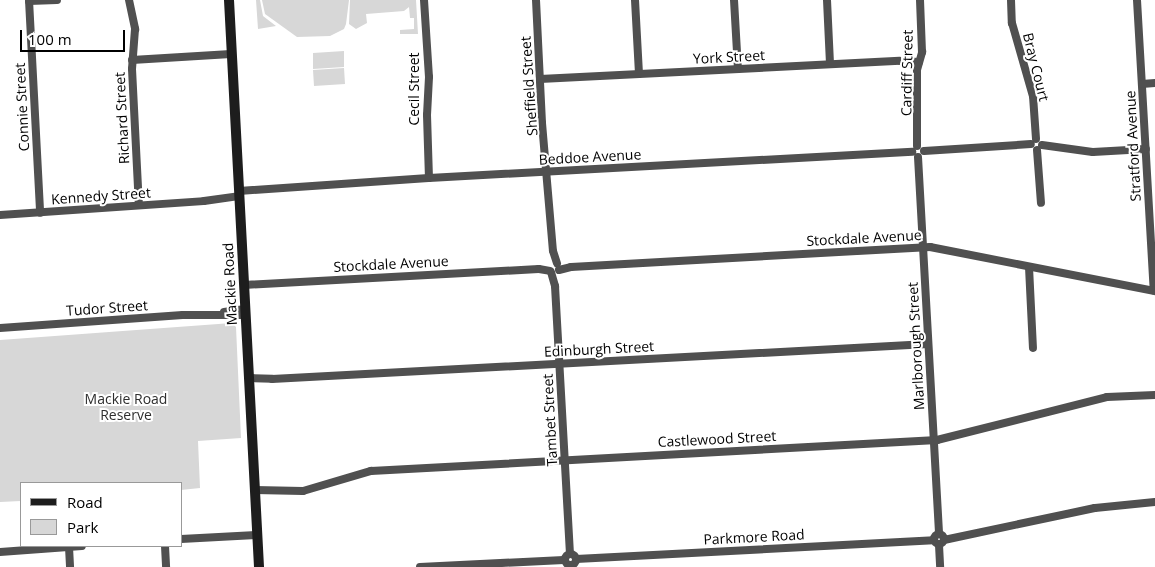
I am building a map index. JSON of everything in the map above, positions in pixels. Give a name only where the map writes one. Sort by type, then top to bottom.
[{"type":"street","points":[[29,1],[57,0]]},
{"type":"street","name":"Richard Street","points":[[129,0],[135,29],[132,60],[139,205]]},
{"type":"street","name":"Mackie Road","points":[[229,0],[259,567]]},
{"type":"street","name":"Cecil Street","points":[[424,0],[429,77],[427,115],[429,178]]},
{"type":"street","name":"Sheffield Street","points":[[536,0],[540,79],[548,171]]},
{"type":"street","points":[[635,0],[639,74]]},
{"type":"street","points":[[734,0],[738,69]]},
{"type":"street","points":[[827,0],[830,64]]},
{"type":"street","name":"Cardiff Street","points":[[918,151],[919,62],[922,52],[920,0]]},
{"type":"street","name":"Bray Court","points":[[1011,0],[1012,23],[1033,96],[1041,203]]},
{"type":"street","name":"Stratford Avenue","points":[[1137,0],[1146,149],[1151,188],[1154,291]]},
{"type":"street","name":"Connie Street","points":[[29,1],[40,213]]},
{"type":"street","points":[[132,60],[231,54]]},
{"type":"street","name":"York Street","points":[[540,79],[830,64],[919,62]]},
{"type":"street","points":[[1142,84],[1155,83]]},
{"type":"street","name":"Beddoe Avenue","points":[[239,194],[269,188],[429,178],[1037,145],[1093,152],[1146,149]]},
{"type":"street","name":"Marlborough Street","points":[[918,151],[940,567]]},
{"type":"street","name":"Tambet Street","points":[[548,171],[570,561]]},
{"type":"street","name":"Kennedy Street","points":[[0,215],[204,201],[239,194]]},
{"type":"street","name":"Stockdale Avenue","points":[[244,285],[923,247],[1154,291]]},
{"type":"street","points":[[1029,266],[1033,348]]},
{"type":"street","name":"Tudor Street","points":[[0,328],[245,312]]},
{"type":"street","name":"Edinburgh Street","points":[[249,381],[928,344]]},
{"type":"street","name":"Castlewood Street","points":[[255,493],[303,491],[371,471],[933,440],[1104,398],[1155,395]]},
{"type":"street","name":"Parkmore Road","points":[[420,567],[570,561],[939,540],[1095,508],[1155,502]]},
{"type":"street","points":[[182,539],[257,533]]},
{"type":"street","points":[[0,552],[69,547],[70,567]]},
{"type":"street","points":[[165,547],[166,567]]},
{"type":"green space","points":[[256,0],[260,0],[263,16],[276,26],[258,29]]},
{"type":"green space","points":[[262,0],[349,0],[346,24],[344,29],[330,36],[297,37],[265,14]]},
{"type":"green space","points":[[350,0],[416,0],[418,34],[400,34],[400,30],[414,29],[414,18],[410,18],[409,7],[404,11],[366,14],[367,23],[356,29],[349,24]]},
{"type":"green space","points":[[344,51],[344,67],[313,69],[313,53]]},
{"type":"green space","points":[[344,68],[345,84],[314,86],[313,70]]},
{"type":"green space","name":"Mackie Road Reserve","points":[[232,323],[236,327],[241,438],[198,441],[200,488],[182,490],[182,482],[20,482],[20,501],[0,502],[0,340]]}]
